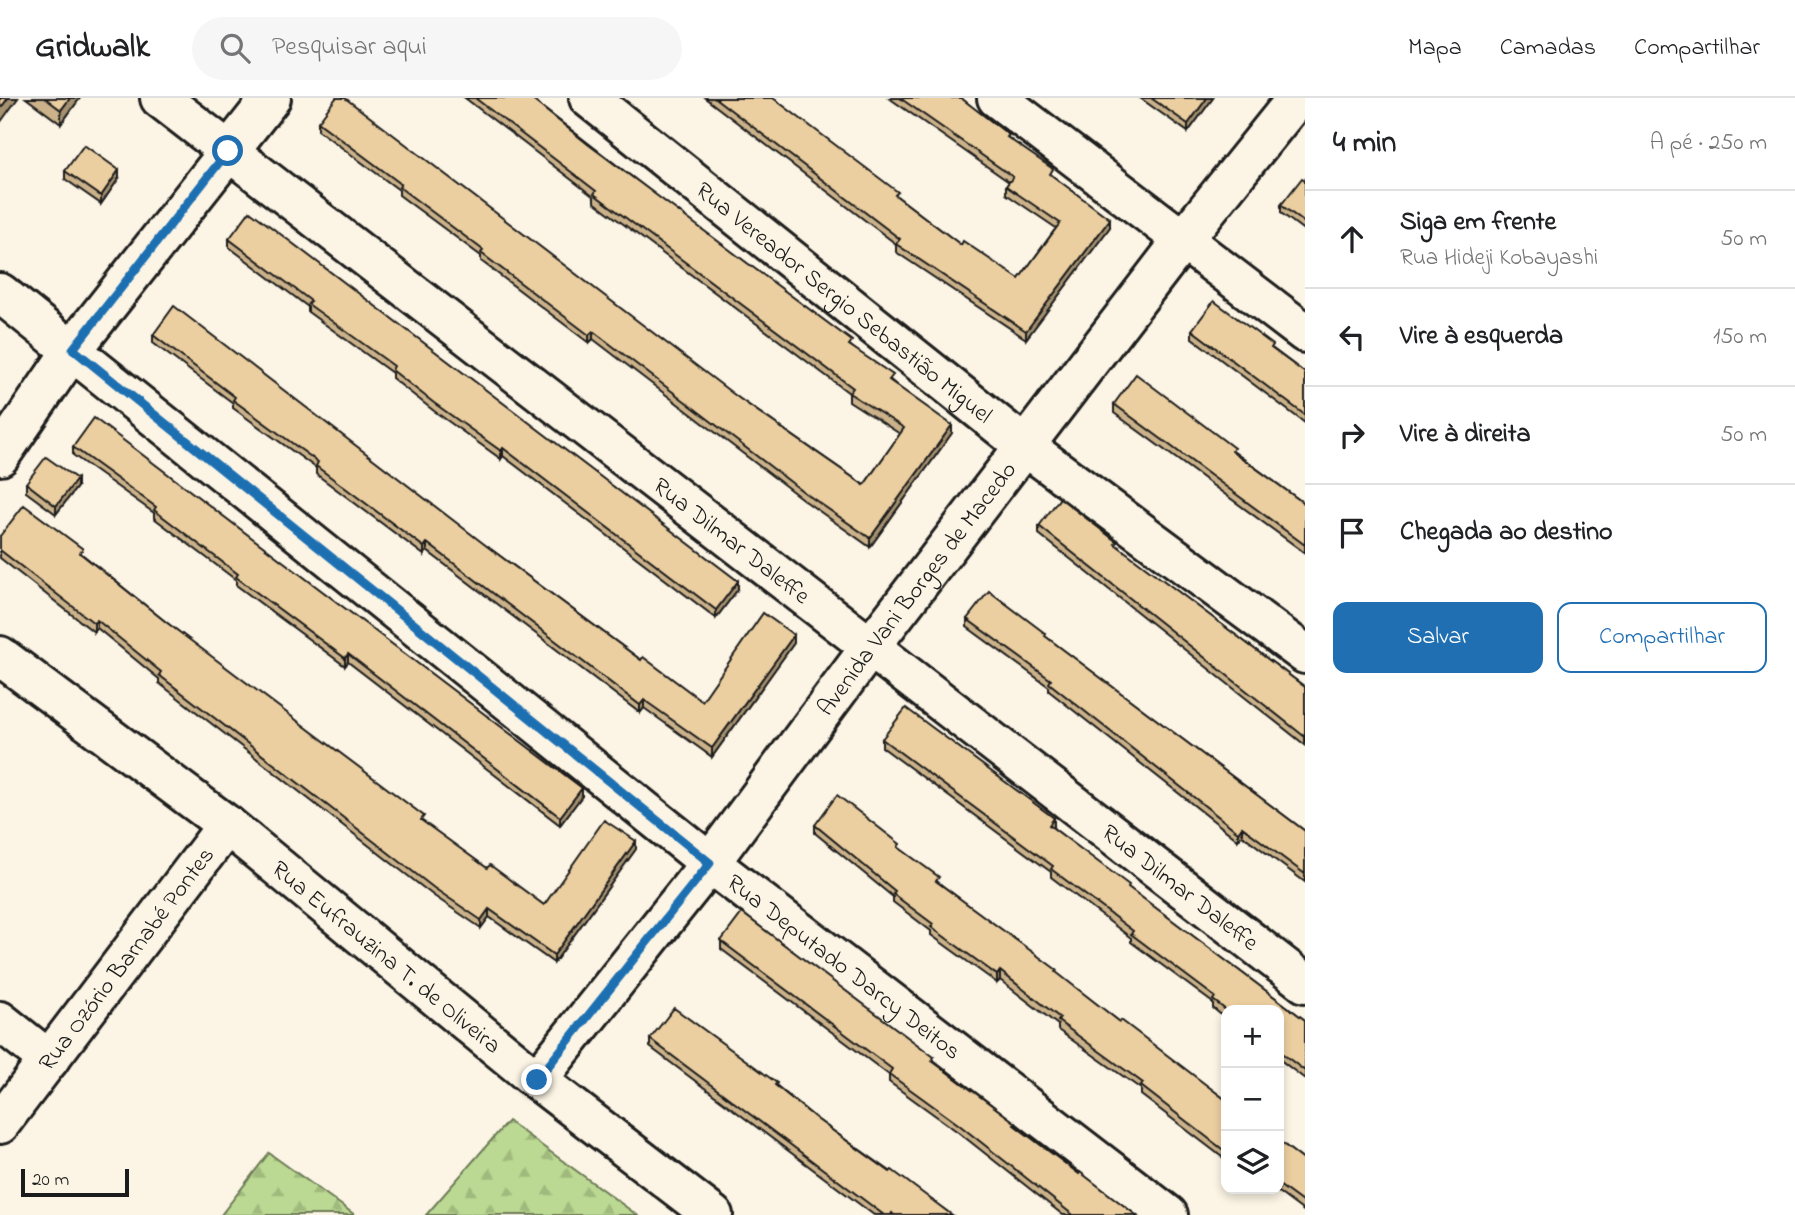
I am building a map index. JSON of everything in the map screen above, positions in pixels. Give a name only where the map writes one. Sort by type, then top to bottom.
[{"type":"street","name":"Rua Dilmar Daleffe","points":[[160,98],[1305,983]]},
{"type":"street","points":[[0,456],[73,349],[271,98]]},
{"type":"street","name":"Rua Vereador Sergio Sebastião Miguel","points":[[589,98],[1026,447],[1305,654]]},
{"type":"street","points":[[997,98],[1182,242],[1305,333]]},
{"type":"street","name":"Avenida Vani Borges de Macedo","points":[[537,1080],[710,863],[871,646],[1182,242],[1297,98]]},
{"type":"street","name":"Rua Deputado Darcy Deitos","points":[[0,293],[710,863],[1168,1215]]},
{"type":"street","name":"Rua Eufrauzina T. de Oliveira","points":[[0,656],[227,825],[537,1080],[713,1215]]},
{"type":"street","name":"Rua Ozório Barnabé Pontes","points":[[0,1124],[227,825]]},
{"type":"street","points":[[0,1021],[49,1060]]},
{"type":"green space","points":[[508,1121],[637,1215],[426,1215]]},
{"type":"green space","points":[[269,1153],[355,1215],[221,1215]]},
{"type":"building","points":[[0,98],[8,98],[0,109]]},
{"type":"building","points":[[45,98],[70,98],[61,110]]},
{"type":"building","points":[[336,98],[345,98],[740,399],[864,485],[904,428],[849,393],[853,388],[594,194],[596,191],[475,98],[530,98],[852,341],[849,345],[893,375],[889,380],[952,425],[870,538],[805,493],[593,331],[589,335],[481,253],[483,250],[399,187],[401,184],[318,122]]},
{"type":"building","points":[[715,98],[773,98],[898,192],[895,195],[961,245],[963,241],[1019,279],[1060,223],[1006,186],[1013,177],[900,98],[961,98],[1009,135],[1007,137],[1053,169],[1050,174],[1110,219],[1026,331],[896,244],[900,239]]},
{"type":"building","points":[[1151,98],[1207,98],[1188,124]]},
{"type":"building","points":[[84,145],[119,170],[101,196],[65,171]]},
{"type":"building","points":[[1302,178],[1305,180],[1305,223],[1281,205]]},
{"type":"building","points":[[250,211],[738,581],[716,610],[503,448],[501,451],[434,403],[392,370],[394,366],[308,304],[311,301],[229,239]]},
{"type":"building","points":[[1214,301],[1273,345],[1271,348],[1305,373],[1305,415],[1192,330]]},
{"type":"building","points":[[174,306],[488,547],[641,660],[643,657],[702,701],[763,613],[794,635],[712,748],[644,700],[640,705],[427,543],[424,547],[316,466],[318,462],[233,400],[235,397],[153,335]]},
{"type":"building","points":[[1136,374],[1234,448],[1232,451],[1305,504],[1305,545],[1114,404]]},
{"type":"building","points":[[94,418],[582,788],[560,817],[348,654],[345,658],[236,577],[238,574],[154,510],[156,507],[73,447]]},
{"type":"building","points":[[46,457],[77,479],[56,506],[26,483]]},
{"type":"building","points":[[1060,498],[1117,542],[1115,544],[1305,687],[1305,737],[1039,526]]},
{"type":"building","points":[[24,505],[83,549],[80,553],[166,622],[424,816],[421,820],[487,868],[490,865],[544,905],[604,820],[636,841],[554,955],[489,909],[481,920],[434,888],[159,675],[161,672],[97,620],[94,623],[0,550],[0,536]]},
{"type":"building","points":[[989,591],[1305,831],[1305,874],[1242,827],[1238,832],[1049,683],[1051,680],[967,619]]},
{"type":"building","points":[[906,708],[1054,818],[1049,825],[1305,1020],[1305,1071],[1284,1055],[1284,1005],[1221,1006],[1213,1000],[1215,997],[1051,869],[1053,866],[882,739]]},
{"type":"building","points":[[837,795],[900,844],[898,847],[939,877],[936,881],[1221,1096],[1221,1148],[1141,1086],[1143,1083],[1058,1021],[1060,1018],[1000,971],[997,975],[931,927],[933,924],[893,894],[895,891],[815,825]]},
{"type":"building","points":[[742,913],[934,1057],[932,1061],[1016,1123],[1014,1125],[1136,1215],[1073,1215],[958,1124],[889,1074],[892,1069],[721,941]]},
{"type":"building","points":[[674,1008],[777,1083],[775,1085],[818,1120],[952,1215],[884,1215],[650,1039]]},
{"type":"building","points":[[1284,1145],[1305,1161],[1305,1204],[1284,1189]]},
{"type":"route","points":[[228,151],[73,349],[710,863],[537,1080]]}]
